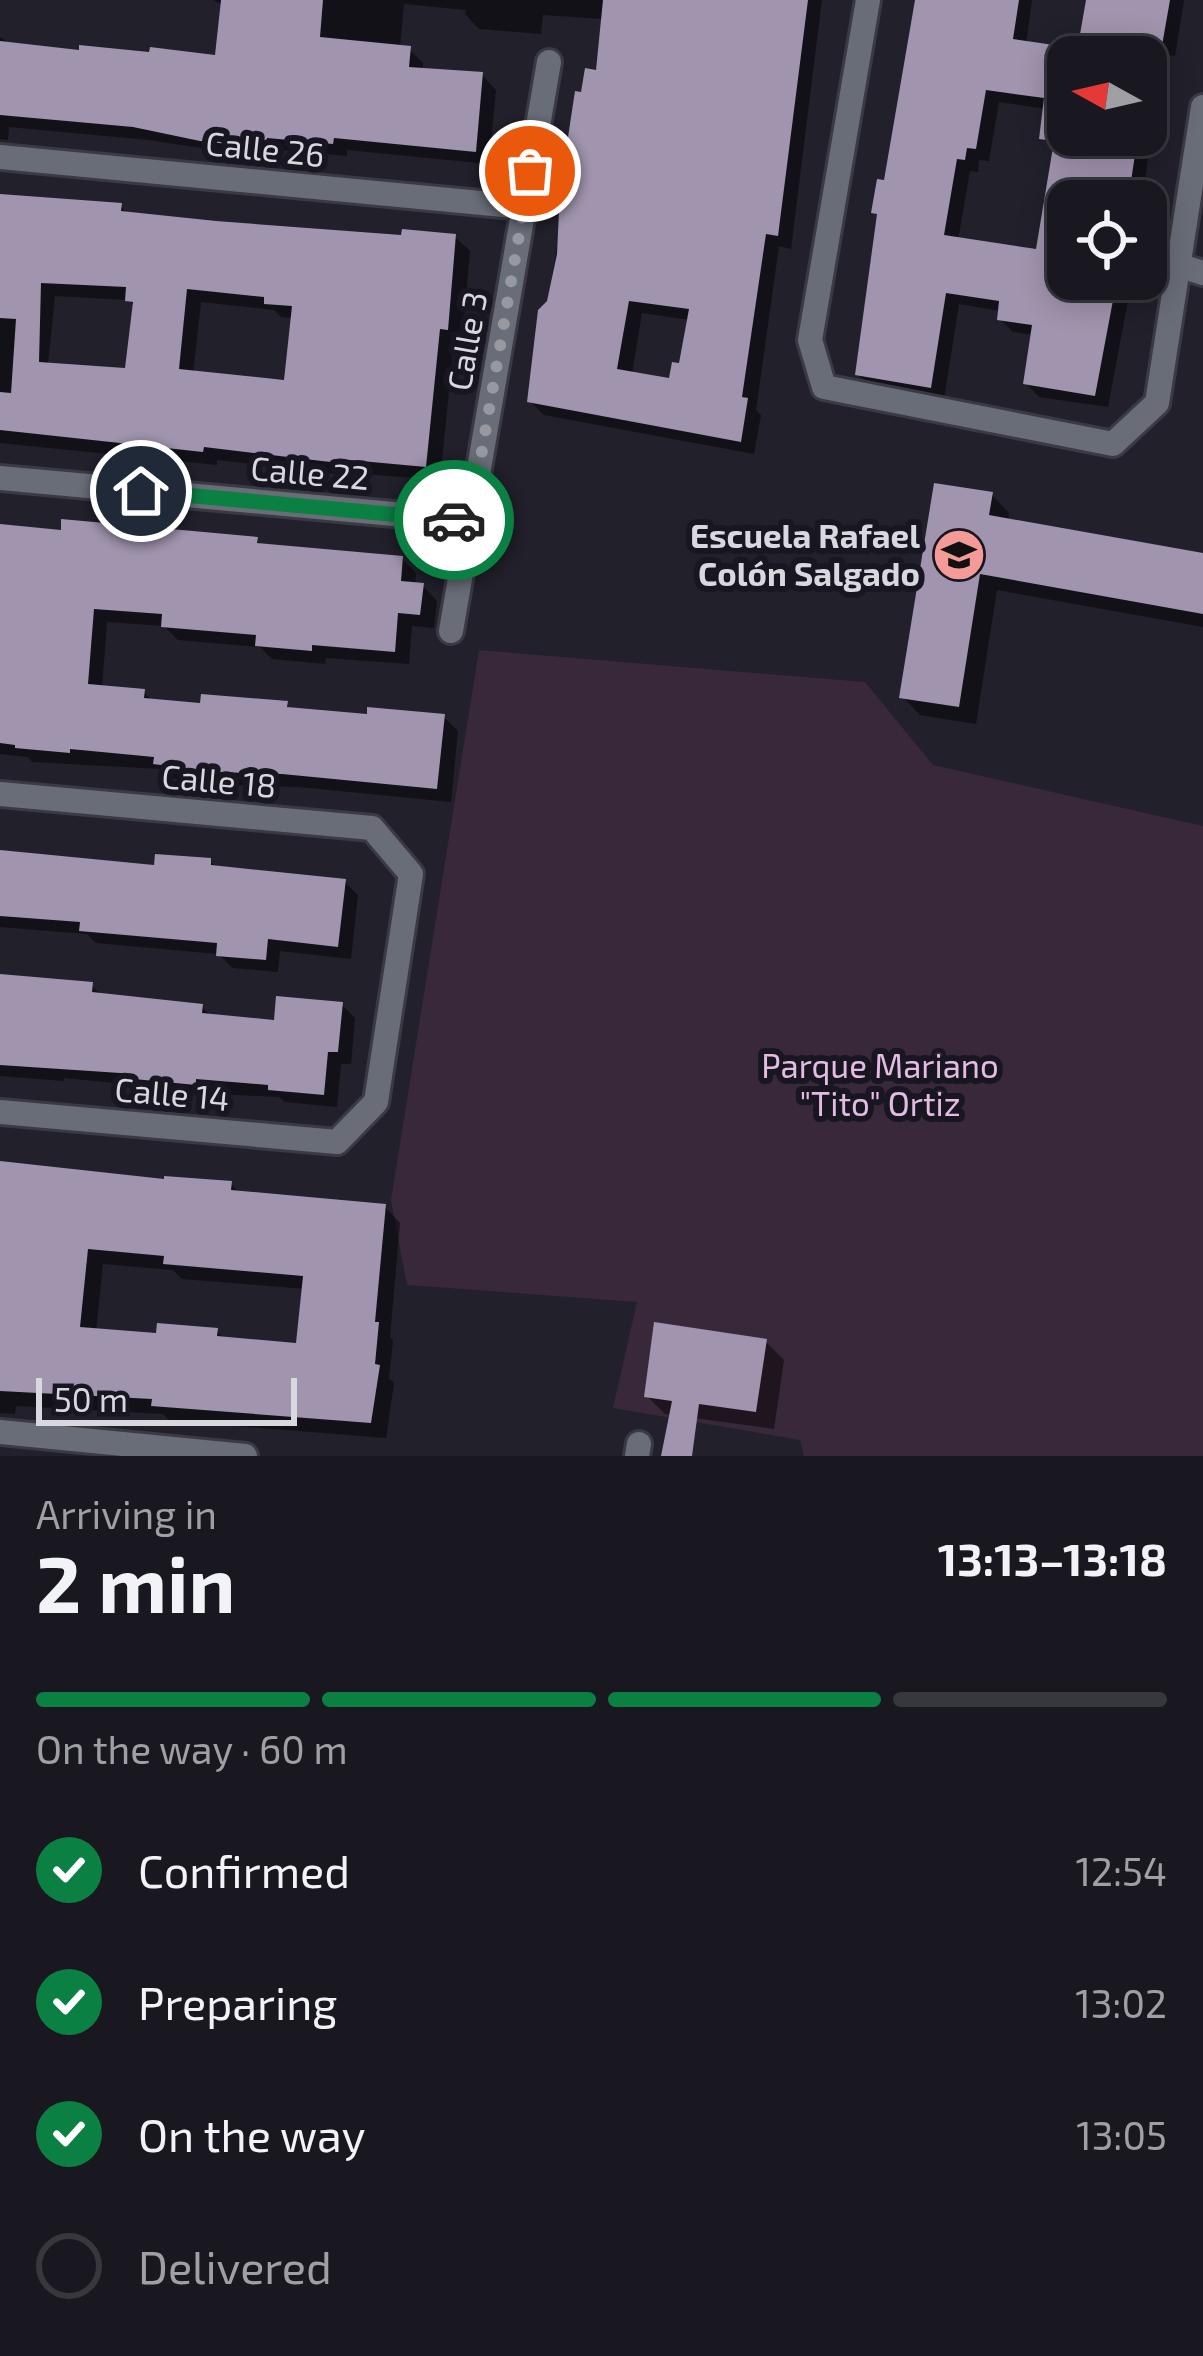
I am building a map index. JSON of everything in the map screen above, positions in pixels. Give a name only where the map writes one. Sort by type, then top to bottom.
[{"type":"street","points":[[868,0],[810,340],[824,387],[1113,444],[1157,403],[1203,107]]},
{"type":"street","name":"Calle 3","points":[[451,631],[549,62]]},
{"type":"street","name":"Calle 26","points":[[0,157],[523,207]]},
{"type":"street","points":[[1178,265],[1203,273]]},
{"type":"street","name":"Calle 22","points":[[0,478],[470,521]]},
{"type":"street","name":"Calle 18","points":[[0,794],[372,828],[411,874],[376,1102],[338,1142]]},
{"type":"street","name":"Calle 14","points":[[0,1112],[338,1142]]},
{"type":"street","points":[[0,1432],[245,1456]]},
{"type":"green space","name":"Parque Mariano \"Tito\" Ortiz","points":[[479,650],[865,682],[933,765],[1203,826],[1203,1456],[804,1456],[800,1440],[613,1408],[637,1302],[407,1285],[391,1200]]},
{"type":"building","points":[[221,0],[323,0],[320,37],[411,46],[409,67],[483,72],[476,152],[334,138],[333,144],[267,138],[266,148],[133,127],[0,115],[0,41],[79,50],[79,45],[149,52],[150,47],[215,55]]},
{"type":"building","points":[[603,0],[808,0],[778,236],[766,234],[742,397],[748,398],[741,442],[527,402],[538,310],[547,301],[557,254],[560,190],[575,91],[581,92],[585,68],[596,70]],"holes":[[[629,301],[689,309],[679,363],[672,362],[669,378],[617,369]]]},
{"type":"building","points":[[915,0],[1019,0],[1013,39],[1047,44],[1047,140],[1039,139],[1044,98],[986,90],[976,149],[967,148],[965,160],[957,159],[944,235],[1036,249],[1047,183],[1047,300],[1113,300],[1095,396],[1023,384],[1032,325],[997,320],[999,301],[946,293],[931,388],[855,375],[877,214],[871,213],[877,179],[884,180]]},
{"type":"building","points":[[1086,0],[1170,0],[1164,36],[1080,36]]},
{"type":"building","points":[[1052,156],[1135,156],[1131,180],[1048,180]]},
{"type":"building","points":[[0,194],[122,203],[121,211],[216,221],[401,235],[402,229],[456,234],[448,330],[440,329],[426,467],[339,459],[339,463],[204,447],[203,452],[0,430],[0,392],[11,393],[16,319],[0,318]],"holes":[[[41,283],[126,287],[125,301],[133,302],[125,368],[39,362]],[[187,289],[264,297],[264,304],[292,306],[284,380],[179,369]]]},
{"type":"building","points":[[934,483],[993,492],[989,515],[1203,553],[1203,614],[980,574],[959,707],[899,698]]},
{"type":"building","points":[[61,519],[403,556],[401,581],[424,583],[420,615],[398,613],[395,652],[255,646],[256,635],[161,627],[162,614],[94,609],[88,684],[145,689],[144,698],[200,703],[201,694],[367,714],[367,707],[445,714],[437,789],[216,772],[153,764],[154,757],[15,748],[0,743],[0,524],[61,530]]},
{"type":"building","points":[[0,850],[154,865],[155,854],[211,858],[211,865],[346,879],[338,947],[268,939],[266,960],[216,956],[217,943],[79,931],[80,922],[0,916]]},
{"type":"building","points":[[0,974],[93,982],[92,992],[203,1004],[202,1013],[274,1020],[276,996],[343,1002],[338,1052],[328,1052],[324,1095],[268,1090],[268,1085],[196,1079],[196,1085],[134,1079],[135,1074],[0,1065]]},
{"type":"building","points":[[0,1161],[164,1179],[232,1181],[231,1190],[386,1204],[375,1322],[379,1322],[375,1364],[380,1365],[371,1423],[151,1406],[152,1399],[0,1391]],"holes":[[[88,1249],[164,1256],[163,1264],[303,1276],[296,1343],[217,1336],[218,1328],[157,1323],[156,1333],[80,1327]]]},
{"type":"building","points":[[654,1322],[767,1339],[756,1412],[699,1404],[692,1456],[661,1456],[672,1401],[644,1397]]},
{"type":"way so far","points":[[454,520],[470,521],[530,171]]},
{"type":"place","name":"Escuela Rafael Colón Salgado","points":[[959,555]]},
{"type":"route","points":[[141,491],[454,520]]}]
